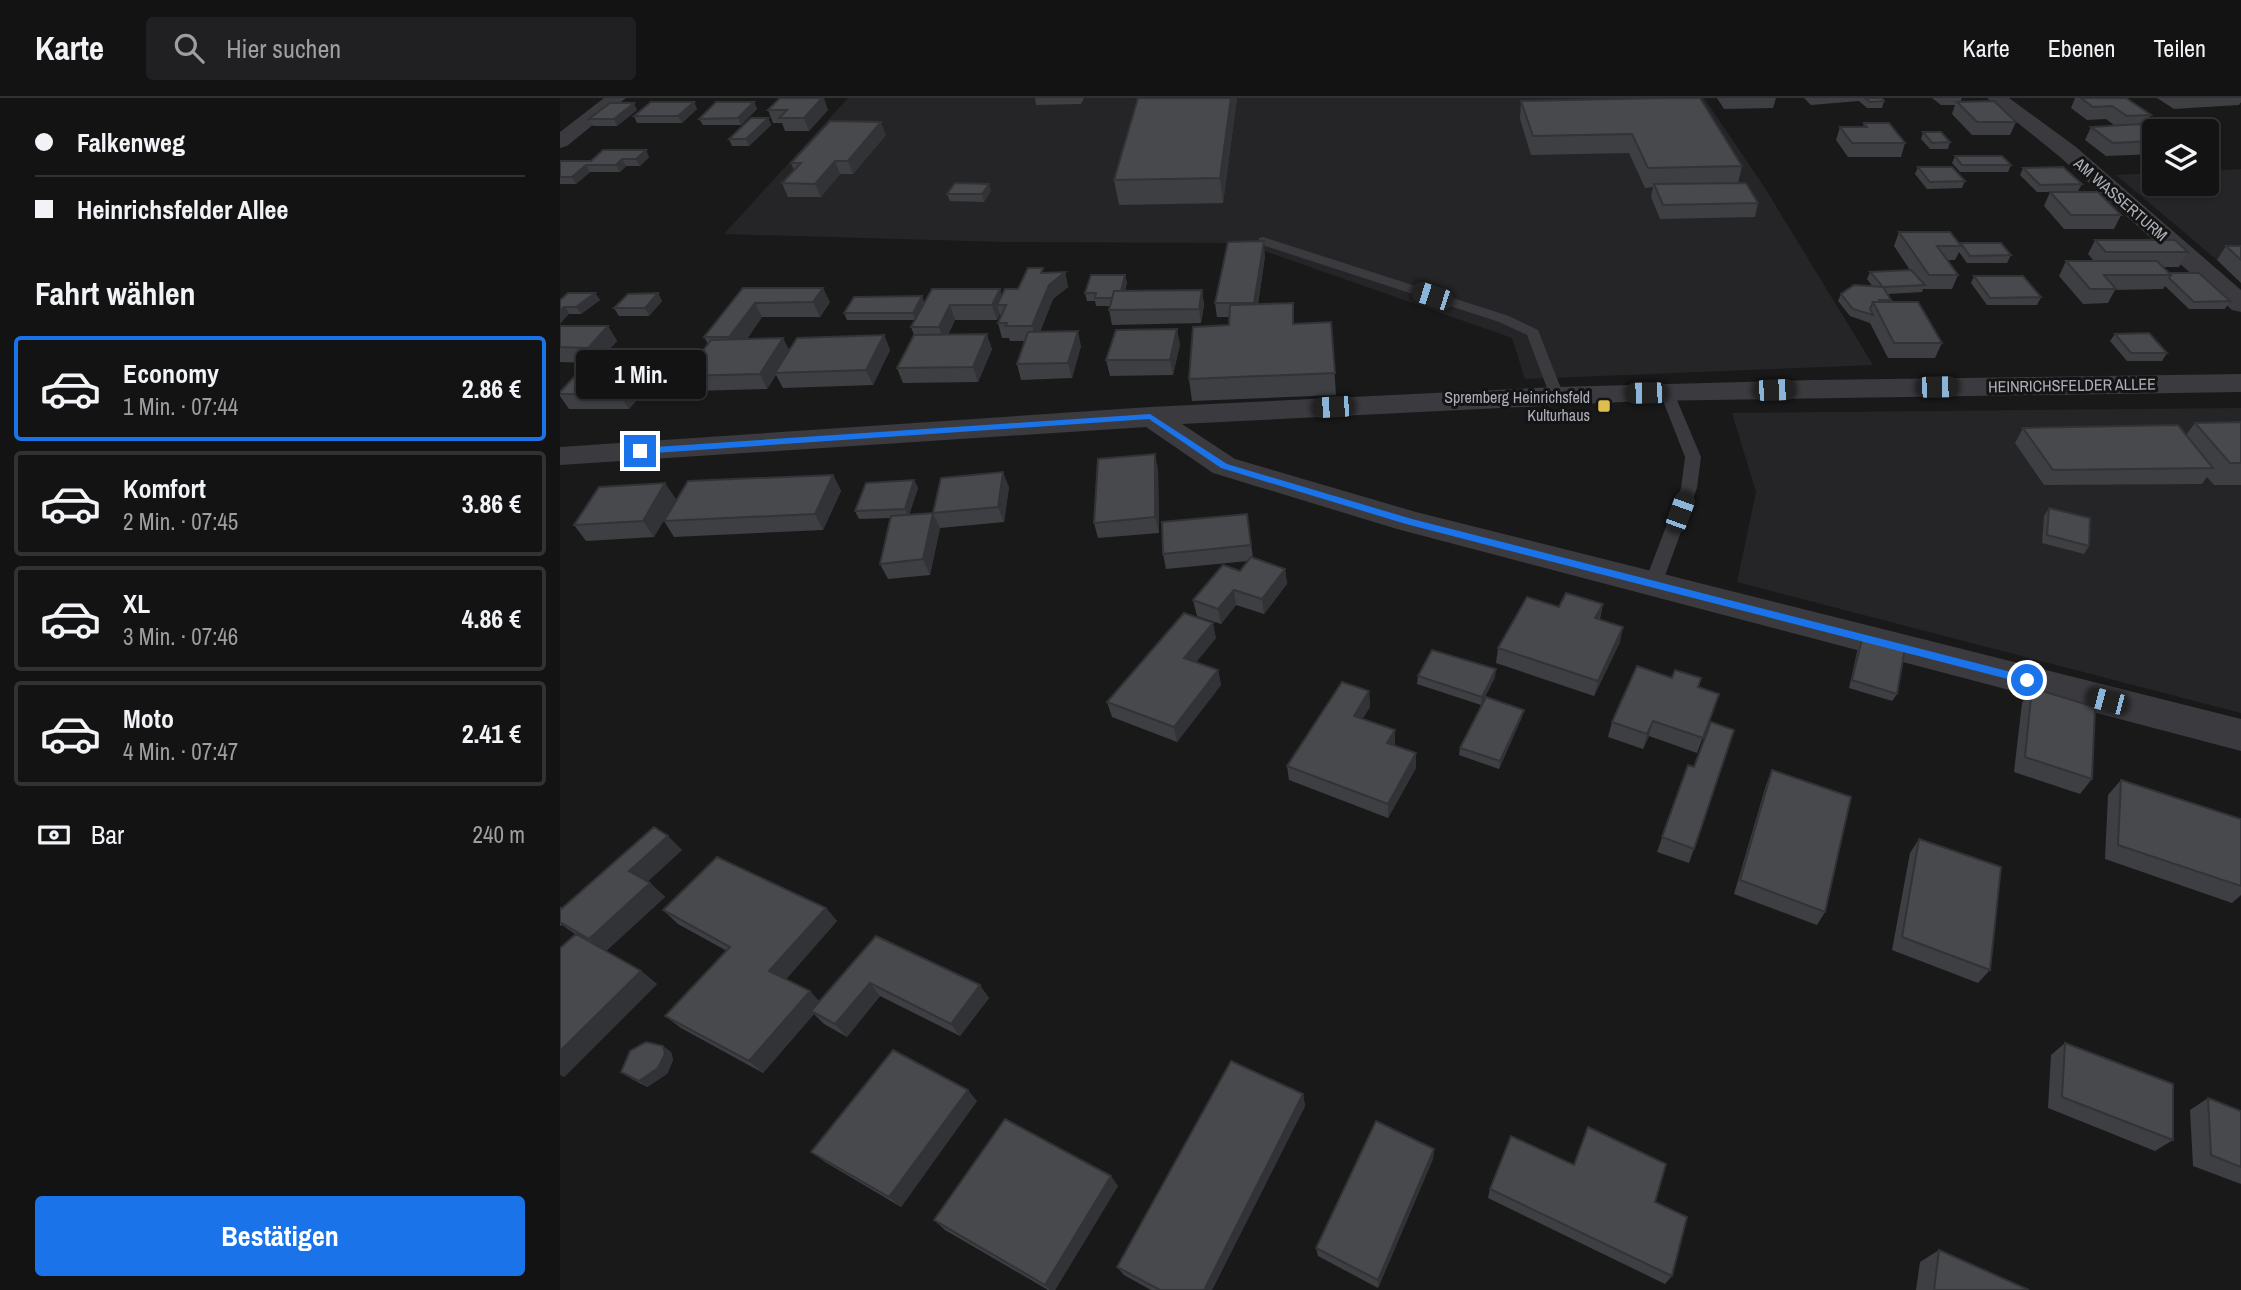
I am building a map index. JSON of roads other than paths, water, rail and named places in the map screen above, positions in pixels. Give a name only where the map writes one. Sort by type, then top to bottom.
[{"type":"street","points":[[560,142],[616,98]]},
{"type":"street","name":"AM WASSERTURM","points":[[1997,98],[2067,152],[2241,304]]},
{"type":"street","name":"HEINRICHSFELDER ALLEE","points":[[560,456],[1150,416],[1557,396],[2241,383]]},
{"type":"street","points":[[1150,416],[1224,466],[1409,522],[2241,735]]},
{"type":"lane","points":[[1263,241],[1504,319],[1533,333],[1557,396]]},
{"type":"lane","points":[[1653,584],[1689,488],[1693,457],[1667,393]]},
{"type":"place","name":"Spremberg Heinrichsfeld Kulturhaus","points":[[1604,406]]}]
